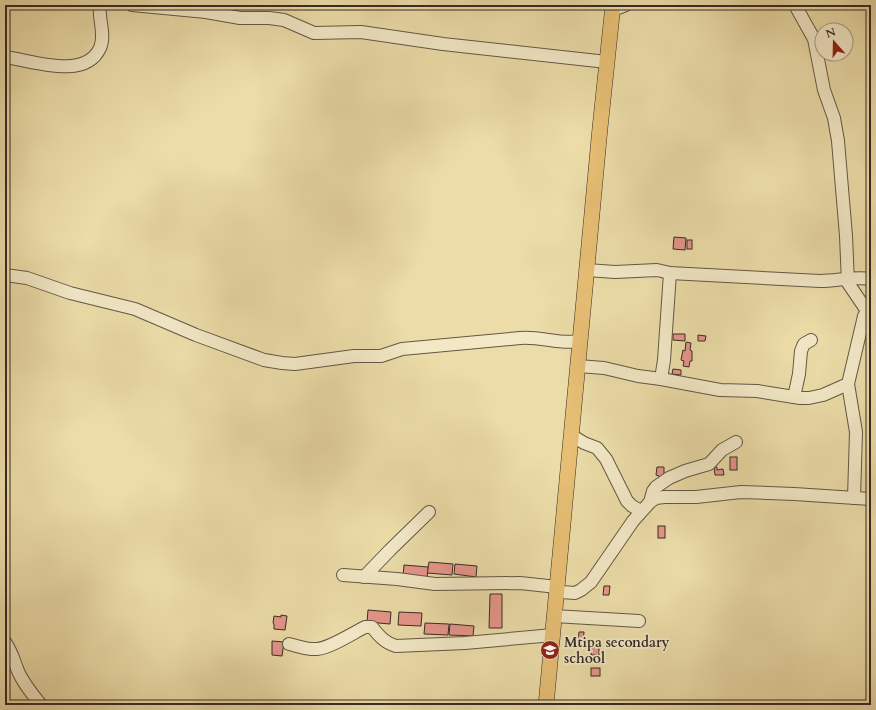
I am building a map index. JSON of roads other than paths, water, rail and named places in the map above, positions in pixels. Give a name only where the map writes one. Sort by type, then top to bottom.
[{"type":"main road","points":[[546,705],[607,62],[618,7]]},
{"type":"street","points":[[5,56],[38,63],[64,66],[82,65],[88,62],[100,48],[101,44],[102,34],[99,10],[100,5]]},
{"type":"street","points":[[132,5],[206,12],[240,18],[269,18],[284,20],[314,33],[361,32],[443,44],[607,62]]},
{"type":"street","points":[[795,5],[814,39],[824,90],[834,118],[838,141],[848,260],[847,279],[851,289],[869,310],[864,316],[848,384],[856,432],[854,498]]},
{"type":"street","points":[[587,270],[615,272],[657,270],[820,281],[857,277],[871,279]]},
{"type":"street","points":[[661,378],[664,360],[670,272]]},
{"type":"street","points":[[5,275],[27,278],[70,293],[135,309],[196,335],[264,360],[282,364],[295,364],[354,356],[381,356],[402,349],[531,337],[570,343],[580,341]]},
{"type":"street","points":[[794,397],[803,346],[811,340]]},
{"type":"street","points":[[578,366],[604,368],[638,376],[661,378],[720,390],[757,392],[794,397],[809,398],[848,384]]},
{"type":"street","points":[[571,435],[584,443],[597,448],[606,459],[627,500],[632,506],[641,511]]},
{"type":"street","points":[[650,502],[653,491],[656,487],[669,478],[685,471],[709,464],[722,450],[736,442]]},
{"type":"street","points":[[342,575],[397,579],[435,584],[520,583],[557,587],[561,592],[575,593],[591,582],[641,511],[653,500],[664,497],[741,492],[871,499]]},
{"type":"street","points":[[364,577],[429,512]]},
{"type":"street","points":[[554,616],[639,621]]},
{"type":"street","points":[[289,644],[309,649],[318,649],[370,626],[388,644],[396,646],[465,643],[553,636]]},
{"type":"street","points":[[5,642],[12,652],[18,671],[25,685],[41,705]]},
{"type":"place","name":"Mtipa secondary school","points":[[550,650]]}]
